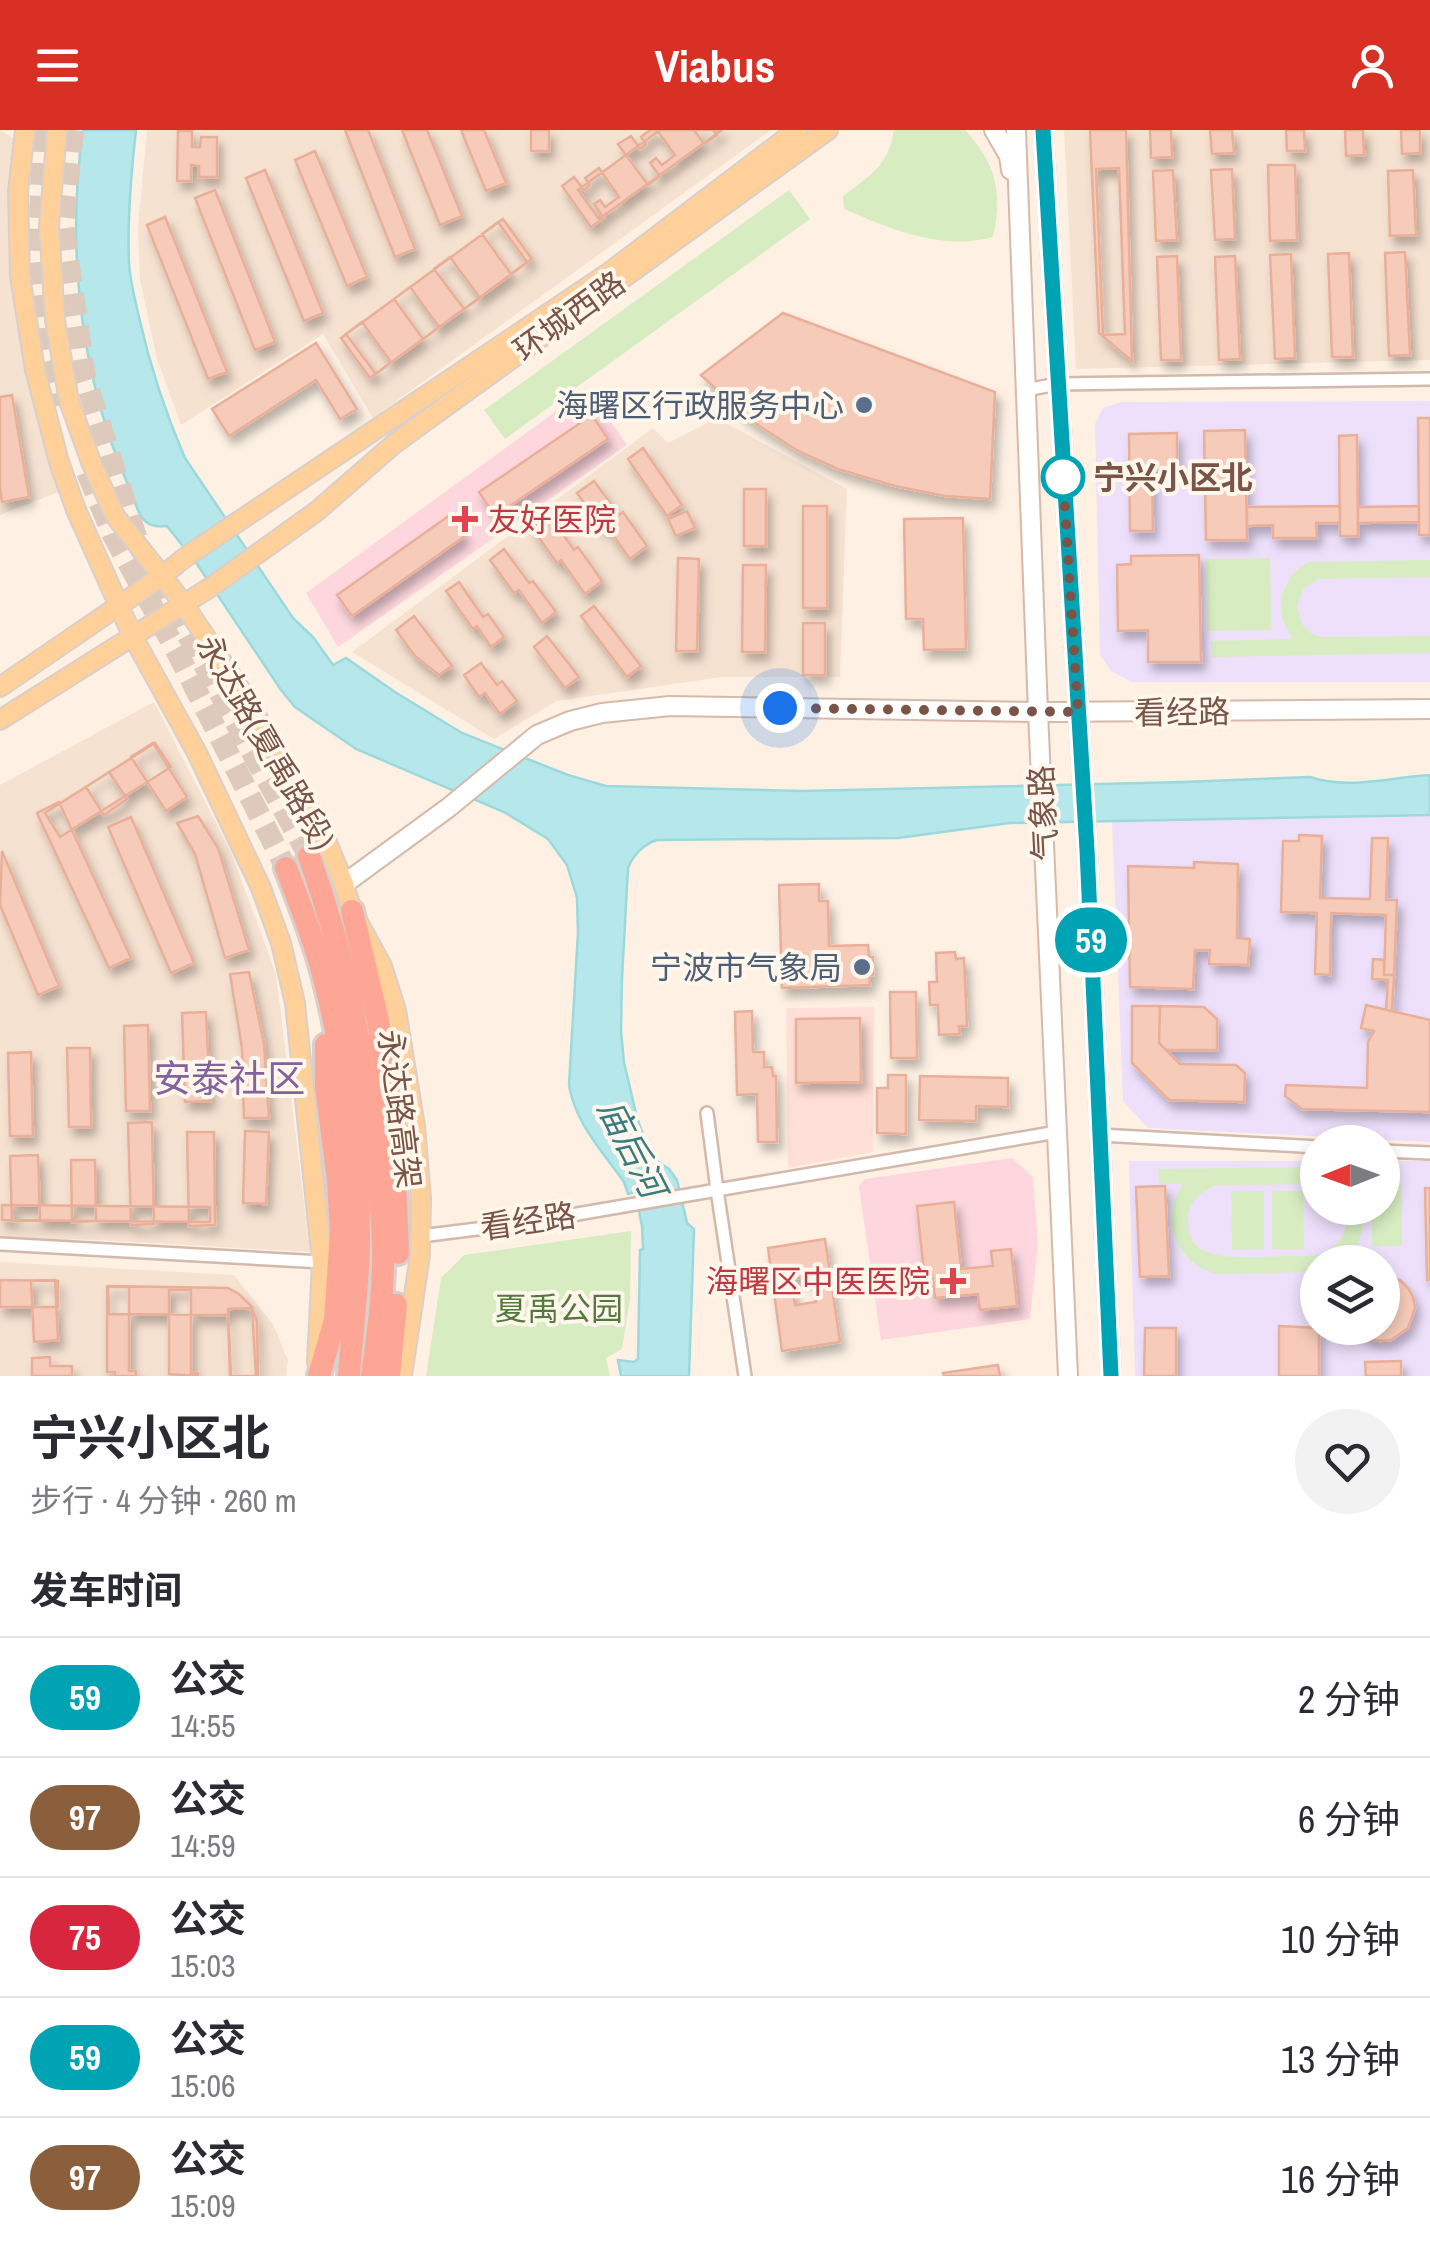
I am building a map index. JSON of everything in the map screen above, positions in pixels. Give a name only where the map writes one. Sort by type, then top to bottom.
[{"type":"highway","name":"永达路高架","points":[[309,856],[328,908],[354,1004],[368,1080],[383,1245],[372,1376]]},
{"type":"highway","name":"永达路高架","points":[[286,868],[324,977],[340,1056],[356,1173],[359,1242],[348,1376]]},
{"type":"highway","points":[[352,911],[378,1020],[393,1125],[398,1253],[389,1376]]},
{"type":"highway","points":[[318,1376],[334,1320],[340,1233],[338,1180],[326,1088],[324,977]]},
{"type":"main road","name":"永达路(夏禹路段)","points":[[25,130],[18,192],[20,276],[35,370],[59,462],[76,510],[133,637],[205,770],[261,888],[296,1003],[322,1262],[318,1376]]},
{"type":"main road","name":"永达路(夏禹路段)","points":[[57,130],[49,226],[55,320],[69,401],[91,462],[116,516],[183,603],[246,698],[324,834],[352,911],[382,966],[396,1010],[415,1126],[421,1198],[415,1296],[402,1376]]},
{"type":"main road","name":"环城西路","points":[[162,576],[607,274],[797,130]]},
{"type":"main road","name":"环城西路","points":[[183,603],[317,511],[394,442],[828,130]]},
{"type":"main road","points":[[0,687],[162,576]]},
{"type":"main road","points":[[0,720],[183,603]]},
{"type":"street","points":[[994,130],[1009,156],[1019,202]]},
{"type":"street","name":"气象路","points":[[1016,130],[1068,1376]]},
{"type":"street","name":"气象路","points":[[1043,130],[1087,850],[1111,1376]]},
{"type":"street","points":[[1026,390],[1057,384],[1430,379]]},
{"type":"street","name":"看经路","points":[[344,884],[448,808],[537,735],[602,713],[670,706],[1038,712],[1430,709]]},
{"type":"street","points":[[707,1113],[745,1376]]},
{"type":"street","name":"看经路","points":[[421,1236],[693,1196],[1057,1132]]},
{"type":"street","points":[[1100,1135],[1300,1146]]},
{"type":"street","points":[[1400,1152],[1430,1154]]},
{"type":"street","points":[[0,1244],[322,1262]]},
{"type":"shaded area","points":[[0,130],[14,139],[9,197],[13,279],[26,374],[61,491],[0,515]]},
{"type":"shaded area","points":[[147,130],[771,130],[373,418],[323,334],[181,425],[157,359],[140,280],[138,227]]},
{"type":"shaded area","points":[[1064,130],[1430,130],[1430,360],[1076,369]]},
{"type":"shaded area","name":"友好医院","points":[[588,388],[627,445],[338,647],[306,593]]},
{"type":"shaded area","points":[[1430,401],[1430,682],[1132,682],[1111,671],[1100,655],[1095,424],[1103,408],[1121,402]]},
{"type":"shaded area","points":[[717,418],[847,489],[840,677],[722,677],[557,701],[494,739],[352,652],[653,428],[668,443]]},
{"type":"shaded area","points":[[154,702],[231,852],[276,974],[310,1252],[0,1238],[0,785]]},
{"type":"shaded area","points":[[1430,814],[1430,1142],[1400,1141],[1400,1125],[1300,1125],[1300,1136],[1148,1128],[1123,1101],[1112,820]]},
{"type":"shaded area","points":[[874,1007],[873,1152],[788,1168],[786,1008]]},
{"type":"shaded area","name":"海曙区中医医院","points":[[1012,1158],[1033,1177],[1038,1243],[1030,1319],[881,1340],[859,1186],[865,1179]]},
{"type":"shaded area","points":[[1129,1161],[1300,1161],[1300,1225],[1400,1225],[1400,1161],[1430,1161],[1430,1376],[1135,1376]]},
{"type":"shaded area","points":[[0,1262],[234,1275],[273,1324],[288,1360],[286,1376],[0,1376]]},
{"type":"green space","points":[[894,130],[965,130],[984,154],[994,179],[997,206],[993,237],[936,240],[844,209],[843,196],[882,162]]},
{"type":"green space","points":[[789,190],[810,219],[505,439],[484,410]]},
{"type":"green space","points":[[1270,558],[1271,630],[1207,631],[1206,559]]},
{"type":"green space","points":[[1430,560],[1430,577],[1318,579],[1304,588],[1297,605],[1302,624],[1312,634],[1430,636],[1430,653],[1212,657],[1211,641],[1292,639],[1282,618],[1281,597],[1291,576],[1308,562]]},
{"type":"green space","points":[[1300,1167],[1300,1184],[1211,1187],[1197,1197],[1188,1218],[1194,1242],[1211,1254],[1300,1256],[1300,1272],[1218,1274],[1192,1261],[1182,1251],[1172,1225],[1172,1212],[1183,1184],[1159,1184],[1158,1169]]},
{"type":"green space","points":[[1400,1185],[1402,1246],[1372,1245],[1372,1225],[1400,1225]]},
{"type":"green space","points":[[1231,1191],[1264,1191],[1264,1249],[1232,1250]]},
{"type":"green space","points":[[1272,1191],[1300,1191],[1304,1245],[1300,1249],[1272,1249]]},
{"type":"green space","points":[[1346,1225],[1363,1225],[1356,1245],[1335,1245]]},
{"type":"green space","name":"夏禹公园","points":[[631,1231],[630,1299],[622,1349],[606,1358],[610,1376],[426,1376],[441,1278],[464,1255]]},
{"type":"water","name":"庙后河","points":[[83,130],[136,130],[129,213],[130,276],[153,371],[185,458],[293,618],[333,665],[346,658],[462,733],[606,786],[802,791],[1310,777],[1354,783],[1430,775],[1430,815],[1010,823],[898,838],[657,840],[648,844],[628,868],[621,1031],[637,1118],[653,1158],[677,1180],[687,1223],[694,1229],[689,1376],[621,1376],[618,1360],[638,1359],[642,1226],[635,1192],[628,1194],[624,1182],[591,1136],[577,1112],[569,1085],[578,932],[577,898],[567,865],[548,839],[504,812],[356,749],[295,707],[167,526],[151,525],[141,516],[99,401],[81,312],[76,220]]},
{"type":"building","points":[[345,130],[368,130],[415,249],[395,257]]},
{"type":"building","points":[[402,130],[427,130],[462,216],[440,225]]},
{"type":"building","points":[[461,130],[484,130],[506,183],[486,191]]},
{"type":"building","points":[[531,130],[549,130],[549,151],[531,151]]},
{"type":"building","points":[[657,130],[675,155],[662,165],[656,158],[650,163],[660,176],[648,185],[618,144],[631,136],[640,149],[646,144],[641,137]]},
{"type":"building","points":[[660,130],[722,130],[599,219],[578,190]]},
{"type":"building","points":[[694,130],[713,130],[717,135],[704,144]]},
{"type":"building","points":[[1090,130],[1126,130],[1132,361],[1099,333]]},
{"type":"building","points":[[1150,130],[1171,130],[1172,157],[1151,158]]},
{"type":"building","points":[[1210,130],[1232,130],[1234,153],[1212,154]]},
{"type":"building","points":[[1286,130],[1304,130],[1305,151],[1287,151]]},
{"type":"building","points":[[1345,130],[1363,130],[1364,155],[1346,156]]},
{"type":"building","points":[[1401,130],[1420,130],[1420,153],[1402,154]]},
{"type":"building","points":[[178,131],[192,131],[192,147],[200,147],[201,137],[217,137],[217,177],[199,177],[199,166],[191,165],[191,181],[177,181]]},
{"type":"building","points":[[315,151],[367,277],[347,286],[295,160]]},
{"type":"building","points":[[1268,165],[1295,165],[1297,240],[1270,241]]},
{"type":"building","points":[[599,168],[619,197],[605,207],[600,200],[594,204],[604,218],[591,227],[562,186],[574,177],[584,190],[590,185],[585,178]]},
{"type":"building","points":[[1119,168],[1125,334],[1103,335],[1096,169]]},
{"type":"building","points":[[1232,169],[1235,239],[1215,240],[1211,170]]},
{"type":"building","points":[[265,170],[323,313],[304,321],[246,178]]},
{"type":"building","points":[[1173,170],[1177,240],[1156,241],[1153,171]]},
{"type":"building","points":[[1413,170],[1416,235],[1390,236],[1388,171]]},
{"type":"building","points":[[215,190],[275,342],[255,350],[195,198]]},
{"type":"building","points":[[165,217],[227,372],[208,379],[147,225]]},
{"type":"building","points":[[503,219],[532,259],[370,378],[341,338]]},
{"type":"building","points":[[498,222],[527,262],[511,274],[482,234]]},
{"type":"building","points":[[1405,252],[1410,355],[1389,356],[1385,253]]},
{"type":"building","points":[[1349,253],[1353,357],[1332,357],[1328,254]]},
{"type":"building","points":[[1291,254],[1295,358],[1275,359],[1270,255]]},
{"type":"building","points":[[1177,256],[1181,360],[1161,360],[1157,257]]},
{"type":"building","points":[[1235,256],[1240,359],[1219,360],[1215,257]]},
{"type":"building","points":[[450,257],[480,298],[464,309],[434,269]]},
{"type":"building","points":[[410,287],[439,327],[423,339],[394,299]]},
{"type":"building","name":"海曙区行政服务中心","points":[[783,313],[995,392],[990,499],[945,496],[838,469],[798,451],[747,418],[701,375]]},
{"type":"building","points":[[362,322],[391,362],[376,374],[346,334]]},
{"type":"building","points":[[316,343],[357,409],[340,419],[316,380],[229,436],[212,409]]},
{"type":"building","points":[[12,395],[29,497],[2,502],[0,397]]},
{"type":"building","points":[[592,415],[608,439],[495,516],[479,492]]},
{"type":"building","points":[[1418,418],[1430,418],[1430,535],[1419,535]]},
{"type":"building","points":[[1245,430],[1247,540],[1206,540],[1204,431]]},
{"type":"building","points":[[1177,433],[1177,470],[1152,470],[1153,531],[1130,531],[1129,434]]},
{"type":"building","points":[[1357,435],[1358,536],[1340,536],[1339,436]]},
{"type":"building","points":[[643,448],[682,505],[667,516],[628,459]]},
{"type":"building","points":[[594,481],[647,546],[630,559],[577,493]]},
{"type":"building","points":[[744,489],[766,489],[766,546],[744,546]]},
{"type":"building","points":[[803,506],[827,506],[827,608],[803,608]]},
{"type":"building","points":[[1340,506],[1340,523],[1316,523],[1317,538],[1273,538],[1273,525],[1247,526],[1247,507]]},
{"type":"building","points":[[1419,506],[1419,522],[1358,523],[1358,507]]},
{"type":"building","points":[[687,511],[695,528],[676,536],[668,519]]},
{"type":"building","points":[[450,515],[465,536],[352,616],[337,595]]},
{"type":"building","points":[[550,516],[602,581],[585,594],[532,528]]},
{"type":"building","points":[[963,518],[966,649],[924,650],[923,619],[906,619],[904,519]]},
{"type":"building","points":[[504,549],[556,612],[542,623],[519,590],[514,593],[490,560]]},
{"type":"building","points":[[1199,555],[1201,662],[1148,662],[1148,630],[1118,631],[1117,565],[1131,564],[1131,556]]},
{"type":"building","points":[[678,558],[699,559],[697,651],[676,651]]},
{"type":"building","points":[[743,565],[766,565],[765,652],[742,652]]},
{"type":"building","points":[[459,582],[483,617],[488,614],[504,637],[491,647],[446,591]]},
{"type":"building","points":[[594,606],[641,666],[627,677],[581,616]]},
{"type":"building","points":[[414,616],[452,666],[439,675],[415,656],[396,630]]},
{"type":"building","points":[[803,623],[825,623],[825,675],[803,675]]},
{"type":"building","points":[[547,636],[579,677],[565,688],[534,647]]},
{"type":"building","points":[[481,663],[497,685],[502,681],[517,701],[500,714],[485,693],[479,697],[464,675]]},
{"type":"building","points":[[153,743],[187,797],[166,811],[131,757]]},
{"type":"building","points":[[155,743],[171,767],[60,837],[45,813]]},
{"type":"building","points":[[109,772],[127,799],[104,815],[86,787]]},
{"type":"building","points":[[59,802],[131,958],[109,968],[37,813]]},
{"type":"building","points":[[198,816],[218,848],[249,950],[225,958],[195,854],[177,823]]},
{"type":"building","points":[[131,817],[194,963],[171,973],[108,827]]},
{"type":"building","points":[[1299,835],[1322,836],[1320,898],[1370,899],[1372,838],[1388,838],[1386,900],[1397,900],[1394,975],[1384,975],[1386,915],[1331,913],[1330,975],[1315,974],[1317,913],[1281,912],[1283,841],[1299,841]]},
{"type":"building","points":[[2,851],[59,986],[38,995],[0,905]]},
{"type":"building","points":[[1194,862],[1238,864],[1237,938],[1250,939],[1248,965],[1209,964],[1210,950],[1195,950],[1193,989],[1130,987],[1128,866],[1194,868]]},
{"type":"building","points":[[819,884],[819,901],[828,901],[829,946],[868,945],[869,957],[873,957],[870,985],[782,988],[779,885]]},
{"type":"building","points":[[955,952],[956,959],[964,958],[967,1026],[959,1026],[960,1034],[939,1035],[938,1005],[930,1005],[929,982],[937,982],[936,953]]},
{"type":"building","points":[[1373,959],[1384,960],[1384,975],[1394,975],[1392,1011],[1386,1010],[1388,980],[1372,979]]},
{"type":"building","points":[[249,972],[264,1044],[269,1118],[244,1118],[242,1048],[230,974]]},
{"type":"building","points":[[890,992],[916,992],[917,1058],[891,1058]]},
{"type":"building","points":[[1366,1005],[1430,1020],[1430,1112],[1302,1109],[1285,1096],[1286,1085],[1367,1088],[1368,1042],[1374,1031],[1361,1028]]},
{"type":"building","points":[[1132,1006],[1160,1006],[1159,1043],[1180,1064],[1236,1065],[1245,1073],[1244,1102],[1169,1100],[1132,1063]]},
{"type":"building","points":[[1160,1006],[1204,1007],[1217,1019],[1217,1050],[1166,1050],[1159,1043]]},
{"type":"building","points":[[752,1011],[753,1052],[764,1052],[764,1067],[772,1067],[776,1076],[777,1142],[758,1142],[757,1094],[737,1095],[735,1012]]},
{"type":"building","points":[[206,1012],[210,1101],[185,1102],[182,1013]]},
{"type":"building","points":[[860,1018],[861,1082],[796,1083],[796,1019]]},
{"type":"building","points":[[148,1025],[150,1111],[126,1111],[124,1026]]},
{"type":"building","points":[[67,1048],[90,1048],[91,1127],[69,1127]]},
{"type":"building","points":[[31,1052],[33,1136],[10,1136],[8,1053]]},
{"type":"building","points":[[888,1075],[906,1075],[906,1134],[877,1133],[877,1088],[888,1088]]},
{"type":"building","points":[[920,1076],[1008,1078],[1008,1107],[976,1106],[976,1121],[919,1120]]},
{"type":"building","points":[[152,1122],[154,1224],[131,1225],[128,1123]]},
{"type":"building","points":[[245,1131],[269,1132],[266,1204],[243,1203]]},
{"type":"building","points":[[187,1132],[214,1132],[215,1225],[189,1226]]},
{"type":"building","points":[[38,1155],[40,1220],[12,1221],[10,1156]]},
{"type":"building","points":[[71,1160],[95,1160],[96,1221],[72,1222]]},
{"type":"building","points":[[1165,1186],[1169,1276],[1140,1277],[1136,1187]]},
{"type":"building","points":[[1425,1188],[1430,1188],[1430,1280],[1427,1280]]},
{"type":"building","points":[[954,1202],[961,1269],[993,1266],[991,1251],[1011,1249],[1017,1306],[980,1310],[978,1294],[935,1298],[932,1272],[924,1273],[917,1206]]},
{"type":"building","points":[[2,1205],[210,1207],[210,1222],[2,1220]]},
{"type":"building","points":[[825,1239],[840,1342],[782,1351],[768,1248]],"holes":[[[812,1276],[816,1302],[795,1305],[791,1279]]]},
{"type":"building","points":[[0,1280],[58,1281],[58,1307],[0,1307]]},
{"type":"building","points":[[55,1280],[58,1340],[34,1342],[31,1281]]},
{"type":"building","points":[[1400,1280],[1413,1297],[1415,1308],[1408,1328],[1400,1334]]},
{"type":"building","points":[[108,1286],[228,1288],[239,1294],[252,1307],[257,1322],[258,1376],[230,1376],[228,1315],[109,1314]]},
{"type":"building","points":[[107,1287],[129,1287],[129,1371],[136,1371],[136,1376],[107,1372]]},
{"type":"building","points":[[169,1290],[191,1290],[191,1373],[198,1376],[169,1374]]},
{"type":"building","points":[[252,1308],[256,1376],[231,1376],[228,1309]]},
{"type":"building","points":[[1279,1326],[1300,1327],[1300,1345],[1319,1345],[1319,1376],[1279,1376]]},
{"type":"building","points":[[1145,1328],[1176,1328],[1176,1376],[1144,1376]]},
{"type":"building","points":[[50,1357],[50,1366],[72,1366],[72,1376],[32,1376],[32,1358]]},
{"type":"building","points":[[1401,1361],[1401,1376],[1366,1376],[1365,1362]]},
{"type":"building","points":[[998,1365],[1000,1376],[943,1373]]},
{"type":"tunnel","points":[[43,130],[39,253],[49,356],[64,404]]},
{"type":"tunnel","points":[[73,130],[63,225],[85,378],[139,546],[309,856]]},
{"type":"tunnel","points":[[87,472],[113,535],[286,868]]},
{"type":"bus line","name":"59","points":[[1043,130],[1087,850],[1111,1376]]},
{"type":"place","name":"海曙区行政服务中心","points":[[864,405]]},
{"type":"place","name":"宁兴小区北","points":[[1063,477]]},
{"type":"place","name":"友好医院","points":[[465,519]]},
{"type":"place","name":"宁波市气象局","points":[[862,967]]},
{"type":"place","name":"海曙区中医医院","points":[[953,1281]]},
{"type":"district","name":"安泰社区","points":[[229,1078]]},
{"type":"route","points":[[780,708],[1078,712],[1063,477]]}]
